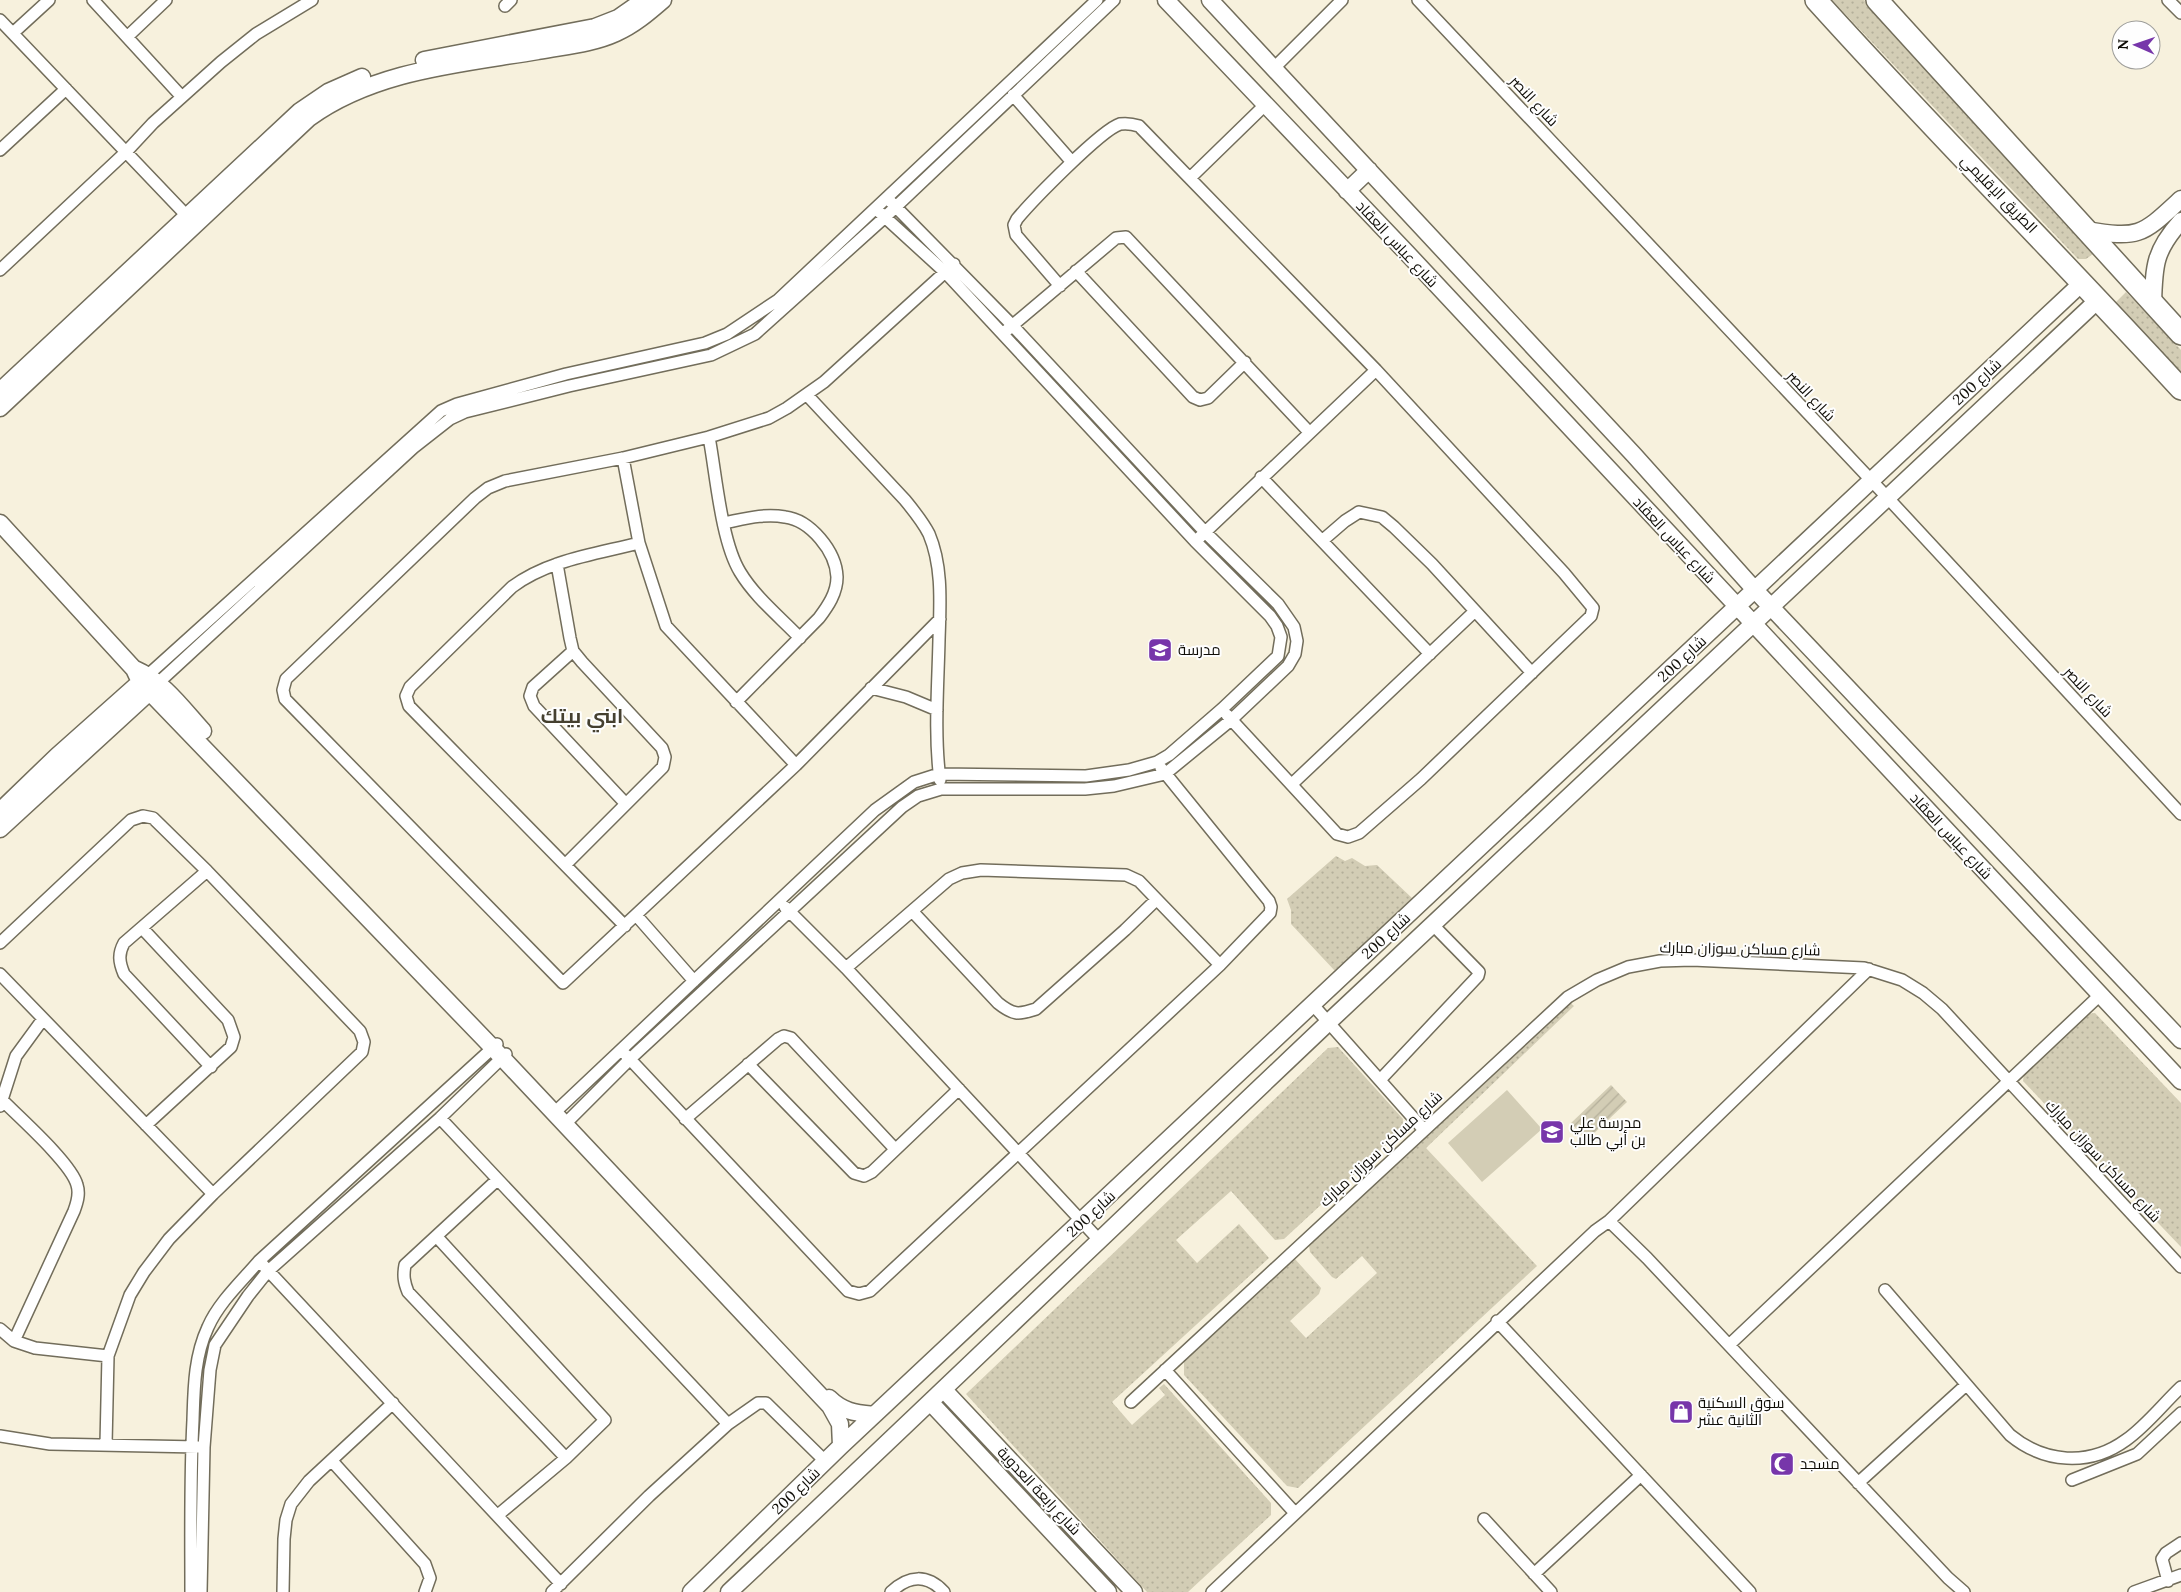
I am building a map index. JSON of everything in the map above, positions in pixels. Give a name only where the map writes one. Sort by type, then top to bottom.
[{"type":"highway","points":[[1877,0],[2181,334]]},
{"type":"highway","name":"الطريق الإقليمي","points":[[1821,2],[1946,140],[2083,282],[2181,389]]},
{"type":"street","points":[[13,33],[50,0]]},
{"type":"street","points":[[93,0],[182,97]]},
{"type":"street","points":[[127,37],[166,0]]},
{"type":"street","points":[[0,270],[182,97],[256,34],[312,0]]},
{"type":"street","points":[[0,408],[273,144],[319,97],[365,76],[420,60],[595,27],[618,18],[644,0]]},
{"type":"street","points":[[0,391],[186,216],[273,144],[322,109],[365,88],[430,70],[597,40],[628,27],[663,0]]},
{"type":"street","points":[[0,829],[146,680],[441,411],[457,404],[566,374],[674,351],[727,334],[778,300],[1097,0]]},
{"type":"street","points":[[0,811],[57,756],[450,419],[466,412],[569,386],[711,355],[755,334],[884,218],[1114,0]]},
{"type":"street","name":"شارع عباس العقاد","points":[[1166,0],[2181,1081]]},
{"type":"street","name":"شارع عباس العقاد","points":[[1210,0],[1634,456],[1769,605],[2181,1040]]},
{"type":"street","points":[[1274,68],[1342,0]]},
{"type":"street","name":"شارع النصر","points":[[1418,0],[1886,496],[2181,814]]},
{"type":"street","points":[[2168,0],[2181,13]]},
{"type":"street","points":[[0,20],[186,216]]},
{"type":"street","points":[[1,148],[66,89]]},
{"type":"street","points":[[1013,95],[1072,162]]},
{"type":"street","points":[[1190,178],[1265,106]]},
{"type":"street","points":[[1060,286],[1016,235],[1014,225],[1022,212],[1072,162],[1113,128],[1121,124],[1139,126],[1376,370],[1558,566],[1594,610],[1591,616],[1421,778],[1354,836],[1348,837],[1337,834],[1222,710]]},
{"type":"street","points":[[1347,191],[1369,170]]},
{"type":"street","points":[[561,1116],[630,1059],[902,807],[918,796],[941,789],[1085,789],[1114,786],[1165,774],[1231,720],[1288,666],[1295,654],[1297,641],[1294,627],[1278,604],[1204,532],[1012,325],[887,198]]},
{"type":"street","points":[[2086,230],[2122,235],[2143,231],[2152,226],[2181,199]]},
{"type":"street","points":[[561,1116],[621,1050],[779,900],[875,810],[914,782],[939,774],[1086,776],[1129,770],[1156,762],[1169,755],[1222,710],[1278,656],[1281,637],[1277,626],[1270,616],[1195,541],[946,273],[876,209]]},
{"type":"street","points":[[2153,304],[2154,273],[2159,250],[2181,221]]},
{"type":"street","points":[[1003,334],[1116,238],[1126,238],[1309,432]]},
{"type":"street","points":[[940,619],[796,765],[625,926],[561,983],[285,699],[283,690],[286,679],[475,498],[488,488],[505,482],[623,458],[709,437],[769,418],[807,395],[954,264]]},
{"type":"street","points":[[1076,271],[1193,397],[1200,400],[1208,398],[1245,362]]},
{"type":"street","name":"شارع 200","points":[[691,1592],[841,1446],[2083,282]]},
{"type":"street","name":"شارع 200","points":[[729,1592],[931,1403],[1769,605],[2098,299]]},
{"type":"street","points":[[1195,541],[1376,370]]},
{"type":"street","points":[[566,374],[569,386]]},
{"type":"street","points":[[807,395],[918,515],[929,534],[940,582],[937,710],[941,789]]},
{"type":"street","points":[[709,437],[724,523],[732,555],[740,573],[756,593],[800,638]]},
{"type":"street","points":[[623,458],[639,543],[666,626],[796,765]]},
{"type":"street","points":[[1261,477],[1430,654]]},
{"type":"street","points":[[1323,540],[1359,512],[1382,517],[1432,564],[1532,673]]},
{"type":"street","points":[[724,523],[766,515],[786,517],[803,524],[820,540],[831,557],[837,576],[835,591],[829,605],[819,618],[736,702]]},
{"type":"street","points":[[0,523],[146,680],[500,1051],[830,1406],[840,1424],[841,1446]]},
{"type":"street","points":[[625,926],[409,706],[406,696],[410,686],[512,587],[536,572],[557,564],[639,543]]},
{"type":"street","points":[[557,564],[573,650],[662,748],[665,757],[663,767],[566,864]]},
{"type":"street","points":[[1292,784],[1475,611]]},
{"type":"street","points":[[573,650],[533,687],[530,696],[534,706],[626,804]]},
{"type":"street","points":[[1804,678],[1822,660]]},
{"type":"street","points":[[870,688],[906,697],[937,710]]},
{"type":"street","points":[[621,1050],[848,1291],[859,1294],[870,1291],[1220,965],[1270,913],[1269,901],[1156,762]]},
{"type":"street","points":[[0,942],[131,820],[143,816],[153,818],[207,871],[360,1031],[364,1042],[362,1052],[213,1194],[170,1239],[144,1272],[130,1295],[108,1356],[106,1444]]},
{"type":"street","points":[[846,968],[949,879],[962,873],[981,870],[1126,875],[1139,882],[1220,965]]},
{"type":"street","points":[[207,871],[124,943],[119,952],[119,963],[124,974],[211,1067]]},
{"type":"street","points":[[779,900],[846,968],[1100,1241]]},
{"type":"street","points":[[912,911],[998,1003],[1009,1011],[1021,1014],[1036,1009],[1156,900]]},
{"type":"street","points":[[636,915],[694,981]]},
{"type":"street","points":[[1380,1080],[1478,976],[1479,972],[1432,924]]},
{"type":"street","points":[[142,928],[228,1020],[234,1037],[231,1047],[211,1067],[146,1124]]},
{"type":"street","name":"شارع مساكن سوزان مبارك","points":[[1131,1402],[1568,997],[1612,973],[1644,964],[1676,960],[1850,967],[1869,969],[1902,980],[1933,1000],[2181,1267]]},
{"type":"street","points":[[1212,1592],[1497,1321],[1594,1231],[1609,1221],[1869,969]]},
{"type":"street","points":[[0,974],[213,1194]]},
{"type":"street","points":[[1729,1345],[2100,995]]},
{"type":"street","points":[[1313,1005],[1424,1130]]},
{"type":"street","points":[[14,1341],[74,1211],[78,1198],[77,1184],[70,1168],[1,1103],[16,1056],[43,1019]]},
{"type":"street","points":[[685,1119],[748,1064],[784,1036],[791,1038],[896,1149]]},
{"type":"street","points":[[201,1592],[204,1447],[210,1370],[215,1345],[248,1296],[268,1271],[440,1118],[500,1051]]},
{"type":"street","points":[[191,1592],[191,1446],[199,1349],[209,1325],[225,1300],[259,1261],[500,1051]]},
{"type":"street","points":[[748,1064],[854,1173],[864,1176],[872,1172],[959,1089]]},
{"type":"street","points":[[561,1116],[834,1403],[849,1412],[874,1415]]},
{"type":"street","points":[[440,1118],[728,1424]]},
{"type":"street","points":[[497,1180],[405,1265],[403,1275],[408,1292],[566,1458]]},
{"type":"street","points":[[1609,1221],[1647,1258],[1948,1578],[1964,1592]]},
{"type":"street","points":[[437,1237],[605,1420],[566,1458],[498,1515]]},
{"type":"street","points":[[259,1261],[498,1515],[556,1588],[649,1496],[728,1424],[758,1403],[766,1403],[826,1462]]},
{"type":"street","points":[[1884,1290],[2010,1435],[2040,1453],[2062,1459],[2086,1458],[2102,1454],[2127,1440],[2181,1387]]},
{"type":"street","points":[[1497,1321],[1750,1592]]},
{"type":"street","points":[[0,1328],[14,1341],[35,1348],[108,1356]]},
{"type":"street","points":[[1165,1370],[1295,1513]]},
{"type":"street","points":[[1858,1483],[1966,1385]]},
{"type":"street","name":"شارع رابعة العدوية","points":[[944,1390],[1134,1592]]},
{"type":"street","points":[[283,1592],[284,1539],[286,1520],[291,1504],[309,1481],[393,1403]]},
{"type":"street","name":"شارع رابعة العدوية","points":[[931,1403],[1108,1592]]},
{"type":"street","points":[[2072,1480],[2137,1454],[2181,1413]]},
{"type":"street","points":[[959,1434],[973,1421]]},
{"type":"street","points":[[0,1436],[50,1444],[204,1447]]},
{"type":"street","points":[[2127,1440],[2137,1454]]},
{"type":"street","points":[[332,1461],[424,1564],[430,1578],[425,1592]]},
{"type":"street","points":[[1534,1574],[1641,1475]]},
{"type":"street","points":[[1484,1519],[1552,1592]]},
{"type":"street","points":[[750,1535],[768,1555]]},
{"type":"street","points":[[2168,1581],[2162,1558],[2181,1543]]},
{"type":"street","points":[[2134,1592],[2181,1575]]},
{"type":"street","points":[[891,1592],[902,1582],[913,1578],[924,1579],[934,1583],[944,1592]]},
{"type":"shaded area","points":[[1832,0],[1864,0],[2094,249],[2093,254],[2086,259],[2078,259]]},
{"type":"shaded area","points":[[2126,292],[2181,350],[2181,375],[2115,303]]},
{"type":"shaded area","points":[[1336,856],[1345,861],[1352,858],[1365,866],[1377,865],[1412,898],[1335,971],[1291,924],[1291,910],[1287,899]]},
{"type":"shaded area","points":[[1567,1000],[1574,1006],[1426,1148],[1537,1266],[1298,1488],[1287,1486],[1184,1375],[1184,1360],[1295,1259],[1321,1288],[1319,1294],[1290,1321],[1306,1338],[1377,1273],[1362,1256],[1336,1279],[1310,1252],[1309,1246]]},
{"type":"shaded area","points":[[2095,1013],[2181,1103],[2181,1247],[2023,1081],[2024,1074],[2088,1014]]},
{"type":"shaded area","points":[[1338,1047],[1403,1119],[1402,1130],[1284,1239],[1275,1240],[1231,1191],[1176,1240],[1197,1263],[1239,1224],[1269,1258],[1112,1402],[1132,1425],[1165,1395],[1159,1388],[1164,1384],[1271,1503],[1271,1515],[1188,1592],[1147,1592],[966,1394],[1328,1048]]},
{"type":"shaded area","points":[[1611,1085],[1627,1102],[1587,1140],[1571,1123]]},
{"type":"shaded area","points":[[1507,1090],[1542,1129],[1482,1182],[1448,1143]]},
{"type":"place","name":"مدرسة","points":[[1160,650]]},
{"type":"place","name":"مدرسة علي بن أبي طالب","points":[[1552,1132]]},
{"type":"place","name":"سوق السكنية الثانية عشر","points":[[1681,1412]]},
{"type":"place","name":"مسجد","points":[[1782,1464]]},
{"type":"district","name":"ابني بيتك","points":[[582,716]]}]
